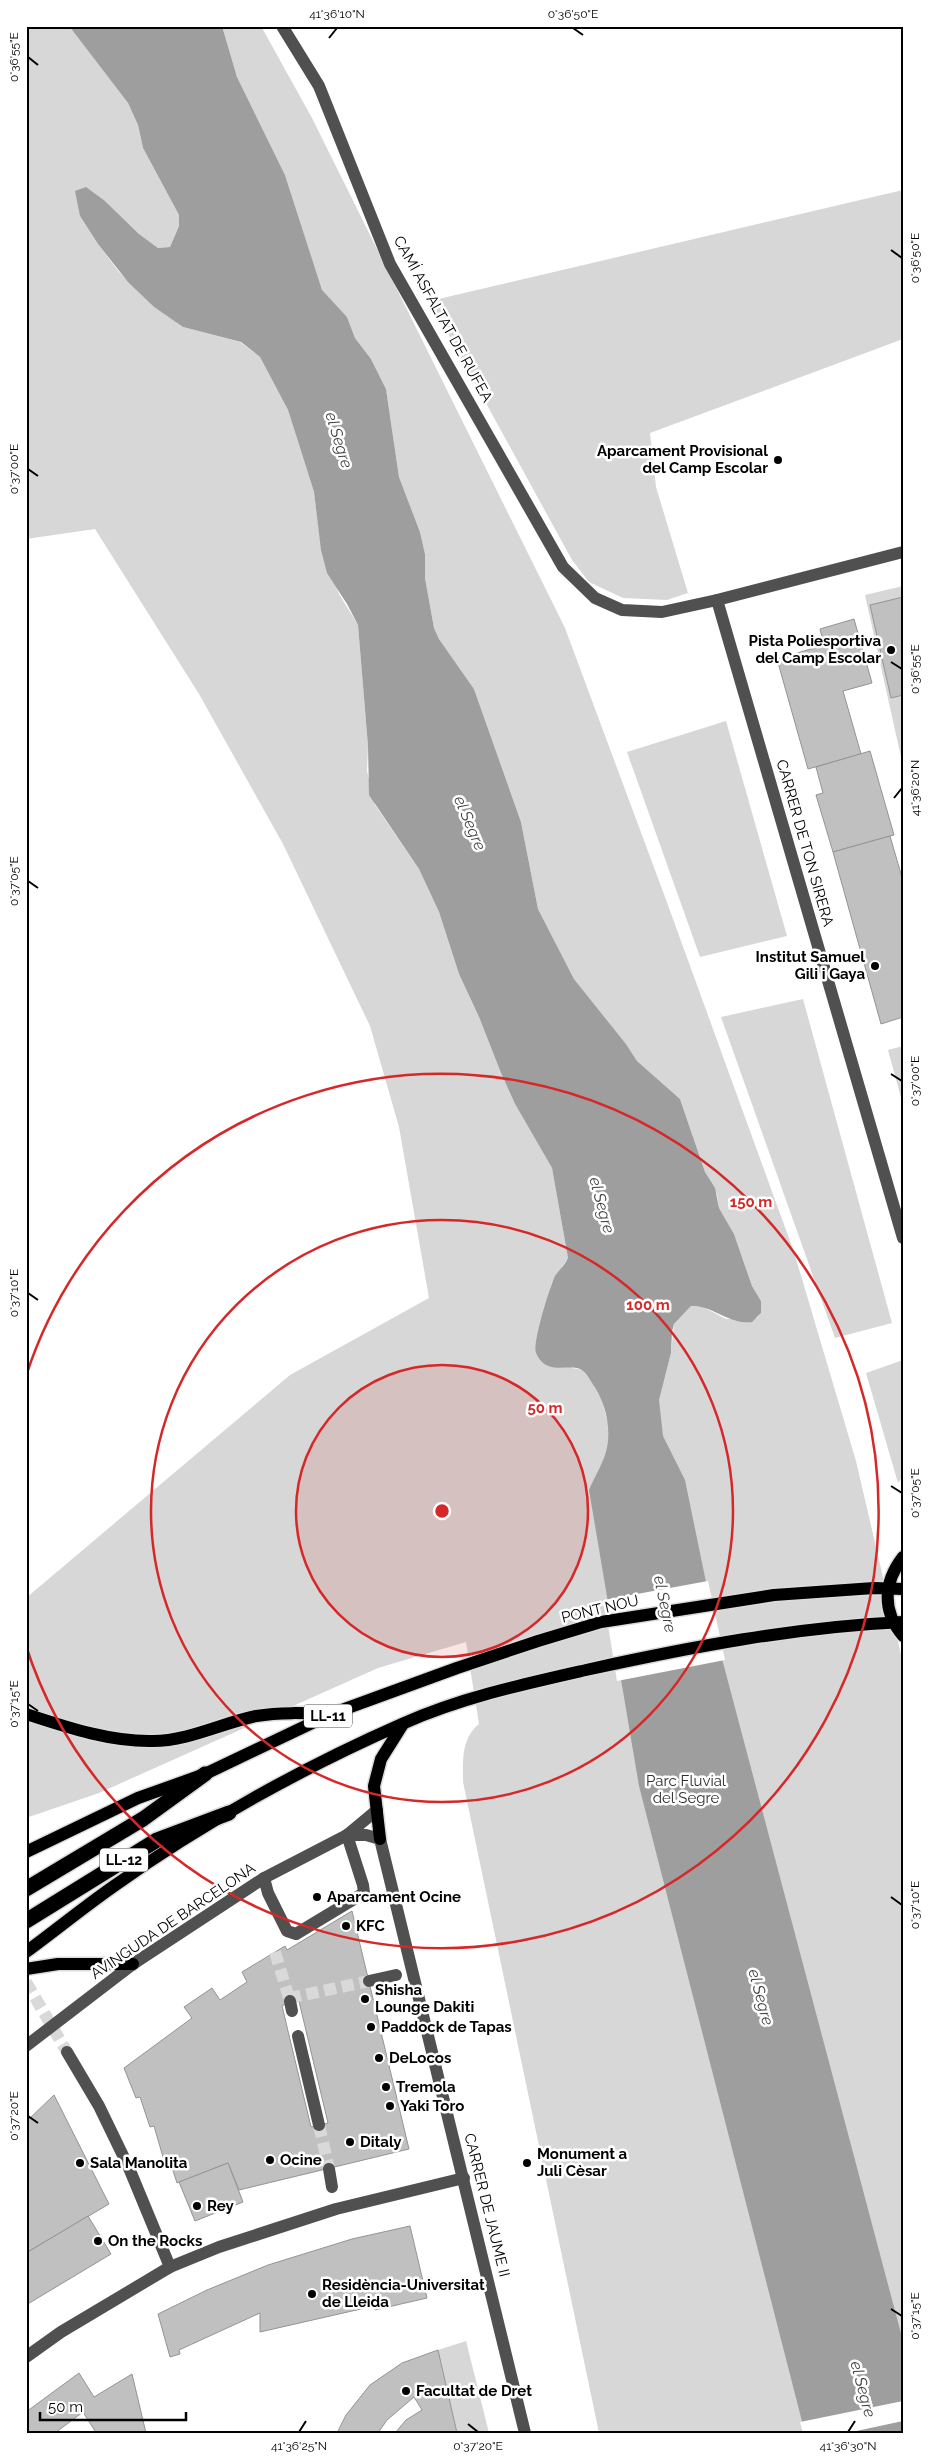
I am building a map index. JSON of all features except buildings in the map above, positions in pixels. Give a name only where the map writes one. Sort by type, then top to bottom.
[{"type":"highway","name":"LL-12","points":[[26,1889],[143,1819],[204,1774]]},
{"type":"highway","name":"LL-12","points":[[26,1921],[157,1840],[229,1813]]},
{"type":"main road","points":[[903,1557],[895,1568],[888,1588],[888,1608],[903,1636]]},
{"type":"main road","name":"PONT NOU","points":[[331,1714],[456,1668],[601,1622],[774,1595],[874,1588],[903,1589]]},
{"type":"main road","name":"LL-11","points":[[26,1952],[115,1885],[229,1813],[403,1723],[462,1702],[542,1680],[690,1647],[779,1635],[897,1623]]},
{"type":"main road","points":[[26,1714],[70,1728],[130,1740],[154,1741],[177,1737],[256,1716],[285,1713],[331,1714]]},
{"type":"main road","name":"LL-11","points":[[26,1852],[138,1798],[204,1774],[331,1714]]},
{"type":"main road","points":[[380,1839],[374,1786],[381,1759],[403,1723]]},
{"type":"main road","points":[[26,1969],[58,1964],[134,1964]]},
{"type":"street","name":"CAMÍ ASFALTAT DE RUFEA","points":[[282,26],[319,86],[390,264],[563,567],[596,598],[622,610],[662,612],[717,600],[903,552]]},
{"type":"street","name":"CARRER DE TON SIRERA","points":[[717,600],[903,1238]]},
{"type":"street","name":"AVINGUDA DE BARCELONA","points":[[26,2046],[134,1964],[264,1878],[346,1835],[377,1810]]},
{"type":"street","name":"AVINGUDA DE BARCELONA","points":[[346,1835],[366,1834],[380,1839]]},
{"type":"street","points":[[264,1878],[268,1893],[287,1931],[296,1934],[364,1893],[365,1890],[346,1835]]},
{"type":"street","name":"CARRER DE JAUME II","points":[[380,1839],[525,2433]]},
{"type":"street","points":[[369,1981],[396,1975]]},
{"type":"street","points":[[298,2036],[319,2125]]},
{"type":"street","points":[[67,2052],[99,2106],[129,2168],[170,2267]]},
{"type":"street","points":[[329,2169],[332,2187]]},
{"type":"street","points":[[26,2357],[61,2332],[170,2267],[219,2247],[336,2209],[464,2178]]},
{"type":"green space","name":"Parc Fluvial del Segre","points":[[26,26],[69,26],[128,103],[138,125],[143,148],[179,215],[179,226],[170,247],[158,248],[139,234],[105,201],[80,216],[98,244],[119,272],[154,307],[183,327],[240,342],[260,357],[288,410],[314,492],[320,539],[339,594],[358,625],[368,746],[367,771],[375,805],[419,869],[439,912],[459,974],[479,1017],[501,1073],[515,1104],[552,1168],[568,1258],[552,1282],[540,1325],[572,1368],[583,1370],[600,1393],[607,1420],[659,1399],[671,1353],[674,1324],[691,1306],[703,1307],[726,1319],[757,1318],[761,1313],[761,1301],[752,1286],[734,1234],[719,1208],[717,1195],[705,1172],[680,1099],[637,1061],[626,1044],[574,979],[538,909],[521,822],[474,689],[439,639],[434,628],[425,578],[425,554],[420,532],[399,477],[386,389],[371,359],[355,338],[347,317],[322,291],[285,175],[237,77],[222,26],[261,26],[312,118],[565,628],[665,897],[794,1252],[856,1461],[903,1663],[903,2433],[599,2433],[463,1782],[464,1750],[469,1736],[479,1724],[466,1642],[378,1668],[99,1793],[26,1818],[26,1598],[290,1375],[429,1298],[399,1127],[370,1026],[283,844],[199,694],[95,529],[26,539]]},
{"type":"green space","points":[[903,190],[903,339],[650,433],[656,487],[688,593],[667,600],[623,598],[589,582],[572,560],[430,301]]},
{"type":"green space","name":"Pista Poliesportiva del Camp Escolar","points":[[903,586],[903,766],[865,595]]},
{"type":"green space","points":[[726,721],[787,936],[700,957],[627,752]]},
{"type":"green space","points":[[803,999],[892,1323],[835,1338],[721,1017]]},
{"type":"green space","points":[[903,1046],[903,1105],[888,1050]]},
{"type":"green space","points":[[903,1360],[903,1476],[898,1483],[866,1373]]},
{"type":"green space","points":[[466,2341],[489,2433],[457,2433],[438,2350]]},
{"type":"water","name":"el Segre","points":[[69,26],[222,26],[237,77],[285,175],[322,290],[347,317],[355,338],[371,359],[386,389],[399,477],[420,532],[425,554],[425,578],[434,628],[439,639],[474,689],[521,822],[538,909],[574,979],[626,1044],[637,1061],[680,1099],[705,1172],[715,1188],[719,1208],[734,1234],[752,1286],[761,1301],[761,1313],[752,1322],[736,1321],[707,1308],[691,1306],[674,1324],[671,1353],[659,1400],[663,1436],[685,1480],[721,1655],[903,2341],[903,2433],[805,2433],[639,1786],[589,1490],[607,1446],[607,1417],[597,1391],[584,1371],[574,1368],[551,1367],[540,1360],[535,1348],[549,1291],[555,1276],[568,1258],[552,1168],[515,1104],[501,1073],[479,1017],[459,974],[439,912],[419,869],[369,795],[368,746],[358,625],[327,573],[321,550],[314,492],[288,410],[260,357],[241,342],[183,327],[154,307],[128,282],[98,244],[80,216],[75,191],[86,187],[105,201],[139,234],[158,248],[170,247],[179,226],[179,215],[143,148],[138,125],[128,103]]},
{"type":"pier","points":[[708,1581],[725,1660],[617,1681],[604,1600]]},
{"type":"pier","points":[[903,2401],[903,2421],[847,2433],[803,2433],[800,2422]]},
{"type":"tunnel","points":[[275,1952],[290,2001]]},
{"type":"tunnel","points":[[289,1998],[369,1981]]},
{"type":"tunnel","points":[[26,1982],[67,2052]]},
{"type":"tunnel","points":[[319,2125],[329,2169]]},
{"type":"place","name":"Aparcament Provisional del Camp Escolar","points":[[778,460]]},
{"type":"place","name":"Pista Poliesportiva del Camp Escolar","points":[[891,650]]},
{"type":"place","name":"Institut Samuel Gili i Gaya","points":[[875,966]]},
{"type":"place","name":"Aparcament Ocine","points":[[317,1897]]},
{"type":"place","name":"KFC","points":[[346,1926]]},
{"type":"place","name":"Shisha Lounge Dakiti","points":[[365,1999]]},
{"type":"place","name":"Paddock de Tapas","points":[[371,2027]]},
{"type":"place","name":"DeLocos","points":[[379,2058]]},
{"type":"place","name":"Tremola","points":[[386,2087]]},
{"type":"place","name":"Yaki Toro","points":[[390,2106]]},
{"type":"place","name":"Ditaly","points":[[350,2142]]},
{"type":"place","name":"Ocine","points":[[270,2160]]},
{"type":"place","name":"Sala Manolita","points":[[80,2163]]},
{"type":"place","name":"Monument a Juli Cèsar","points":[[527,2163]]},
{"type":"place","name":"Rey","points":[[197,2206]]},
{"type":"place","name":"On the Rocks","points":[[98,2241]]},
{"type":"place","name":"Residència-Universitat de Lleida","points":[[312,2294]]},
{"type":"place","name":"Facultat de Dret","points":[[406,2391]]}]
